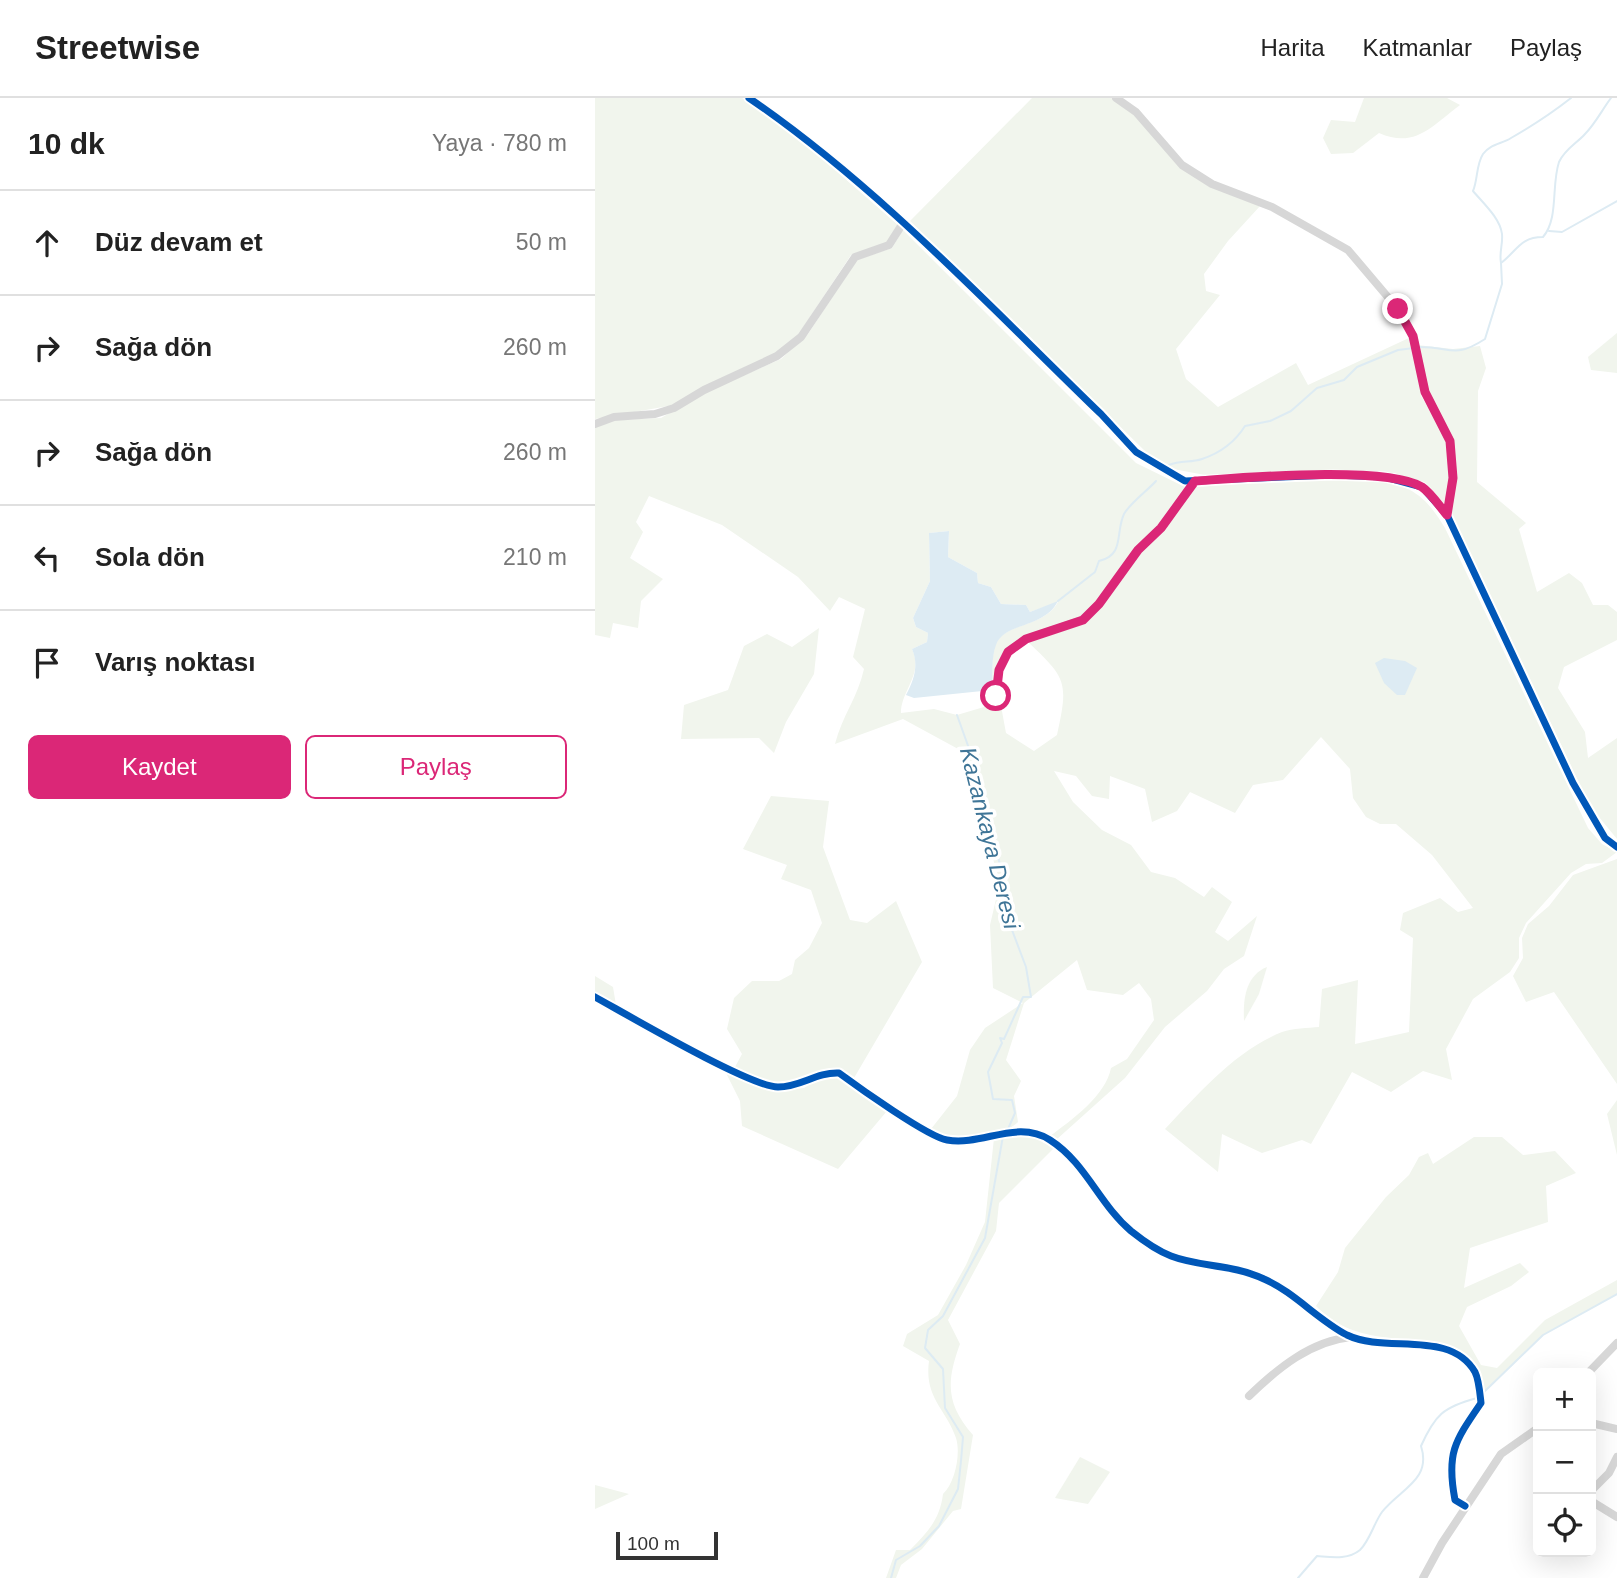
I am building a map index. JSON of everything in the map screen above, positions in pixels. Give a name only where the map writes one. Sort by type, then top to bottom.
[{"type":"street","points":[[749,98],[805,136],[903,223],[1101,414],[1136,452],[1185,481],[1333,475],[1385,477],[1422,487],[1447,515],[1573,783],[1605,838],[1617,847]]},
{"type":"street","points":[[1116,98],[1136,112],[1182,164],[1212,184],[1272,207],[1347,250],[1398,309],[1413,336],[1425,392],[1450,441],[1453,478],[1447,515]]},
{"type":"street","points":[[595,424],[614,417],[655,414],[674,408],[704,390],[777,356],[800,337],[855,257],[890,245],[903,223]]},
{"type":"street","points":[[996,696],[999,670],[1008,652],[1026,639],[1083,620],[1099,604],[1138,550],[1161,528],[1195,481]]},
{"type":"street","points":[[595,997],[740,1074],[776,1087],[803,1083],[823,1072],[839,1073],[945,1140],[978,1140],[1012,1129],[1049,1139],[1083,1169],[1103,1202],[1131,1231],[1171,1256],[1226,1265],[1265,1279],[1354,1337]]},
{"type":"street","points":[[1249,1396],[1301,1354],[1328,1339],[1354,1337],[1381,1343],[1432,1346],[1458,1354],[1475,1373],[1481,1404],[1452,1447],[1449,1470],[1455,1500],[1465,1506]]},
{"type":"street","points":[[1593,1368],[1617,1343]]},
{"type":"street","points":[[1596,1424],[1617,1429]]},
{"type":"street","points":[[1423,1578],[1465,1506],[1501,1454],[1534,1431]]},
{"type":"street","points":[[1596,1486],[1609,1473],[1617,1457]]},
{"type":"street","points":[[1596,1504],[1617,1517]]},
{"type":"shaded area","points":[[595,98],[742,98],[787,128],[898,225],[888,243],[851,255],[798,335],[772,356],[674,405],[595,419]]},
{"type":"shaded area","points":[[1032,98],[1111,98],[1137,116],[1181,167],[1261,205],[1228,241],[1204,274],[1206,291],[1220,295],[1176,349],[1186,379],[1218,407],[1296,363],[1308,385],[1411,337],[1421,396],[1448,441],[1450,478],[1445,506],[1430,487],[1395,473],[1342,470],[1205,475],[1173,469],[1146,452],[910,221]]},
{"type":"shaded area","points":[[1364,98],[1447,98],[1460,105],[1432,127],[1413,137],[1392,137],[1379,133],[1353,153],[1331,154],[1323,138],[1331,120],[1355,122]]},
{"type":"shaded area","points":[[903,230],[1136,463],[1185,487],[1157,527],[1131,554],[1089,612],[1066,626],[1014,644],[1005,654],[999,668],[996,690],[992,690],[995,645],[1007,632],[1044,616],[1058,602],[1030,612],[1026,605],[1001,604],[991,587],[978,583],[977,573],[948,557],[949,531],[929,533],[930,581],[913,618],[916,627],[928,633],[927,642],[912,649],[915,658],[914,674],[904,697],[901,713],[934,709],[957,715],[994,704],[999,695],[1006,733],[1034,751],[1057,735],[1063,703],[1061,682],[1050,664],[1027,641],[1084,623],[1102,605],[1140,551],[1164,529],[1196,487],[1305,480],[1390,484],[1408,489],[1420,497],[1445,528],[1588,828],[1602,844],[1617,852],[1602,863],[1586,864],[1571,873],[1526,923],[1519,938],[1519,958],[1510,972],[1473,999],[1446,1049],[1452,1080],[1423,1071],[1391,1092],[1352,1072],[1311,1144],[1302,1140],[1262,1153],[1222,1134],[1218,1172],[1165,1129],[1219,1074],[1249,1050],[1282,1032],[1319,1027],[1322,989],[1358,980],[1355,1044],[1409,1032],[1413,938],[1400,930],[1403,913],[1440,898],[1458,912],[1473,908],[1432,855],[1396,824],[1380,824],[1366,817],[1353,798],[1350,769],[1321,737],[1283,780],[1253,785],[1235,813],[1190,792],[1177,811],[1152,822],[1145,789],[1110,776],[1109,799],[1092,796],[1076,776],[1054,771],[1073,802],[1102,830],[1131,845],[1151,872],[1175,878],[1204,897],[1212,887],[1232,902],[1215,932],[1228,941],[1257,916],[1244,956],[1224,969],[1207,991],[1165,1027],[1125,1078],[1056,1140],[1050,1136],[1078,1115],[1095,1097],[1108,1078],[1111,1068],[1127,1059],[1154,1020],[1151,999],[1139,983],[1123,995],[1087,990],[1077,960],[1024,1003],[1006,1060],[1021,1081],[1014,1096],[1018,1122],[1004,1131],[984,1137],[963,1139],[942,1136],[931,1129],[957,1096],[970,1050],[985,1028],[1023,1003],[993,988],[990,925],[1000,882],[960,750],[903,719],[835,744],[864,669],[853,657],[865,609],[839,597],[830,611],[798,577],[722,525],[649,496],[636,522],[643,532],[630,558],[663,579],[641,601],[638,628],[613,623],[610,638],[595,635],[595,427],[617,420],[661,418],[706,392],[781,359],[808,334],[857,260],[892,248]]},
{"type":"shaded area","points":[[1617,333],[1617,373],[1591,370],[1588,357]]},
{"type":"shaded area","points":[[1417,345],[1453,349],[1480,346],[1486,368],[1478,391],[1477,482],[1526,523],[1519,529],[1537,592],[1569,573],[1582,583],[1593,605],[1608,605],[1617,612],[1617,640],[1564,667],[1558,688],[1585,732],[1588,758],[1617,738],[1617,839],[1590,806],[1450,510],[1456,478],[1454,441],[1428,391]]},
{"type":"shaded area","points":[[949,531],[948,557],[977,573],[978,583],[991,587],[1001,604],[1026,605],[1030,612],[1058,601],[1044,616],[1007,632],[1000,638],[993,655],[992,690],[914,698],[906,695],[915,672],[912,649],[927,642],[928,633],[916,627],[913,618],[930,581],[929,533]]},
{"type":"shaded area","points":[[819,628],[814,674],[786,722],[774,753],[759,738],[681,739],[684,705],[728,690],[744,646],[767,634],[792,647]]},
{"type":"shaded area","points":[[1384,658],[1405,661],[1417,668],[1405,695],[1397,695],[1384,683],[1375,663]]},
{"type":"shaded area","points":[[771,796],[829,801],[823,847],[850,920],[867,923],[896,901],[922,962],[854,1078],[841,1072],[822,1070],[798,1081],[776,1084],[735,1067],[742,1054],[727,1029],[734,998],[752,981],[779,981],[792,974],[795,960],[809,948],[822,923],[811,890],[781,879],[787,865],[743,849]]},
{"type":"shaded area","points":[[1617,859],[1617,1084],[1554,992],[1526,1002],[1513,976],[1523,958],[1522,938],[1528,924],[1549,906],[1573,875]]},
{"type":"shaded area","points":[[1267,967],[1259,994],[1244,1021],[1247,990],[1254,976]]},
{"type":"shaded area","points":[[595,976],[613,987],[616,1005],[595,993]]},
{"type":"shaded area","points":[[724,1069],[775,1091],[804,1088],[823,1076],[838,1076],[887,1111],[838,1169],[742,1126],[740,1101]]},
{"type":"shaded area","points":[[1617,1100],[1617,1155],[1607,1114]]},
{"type":"shaded area","points":[[1012,1133],[1046,1141],[1054,1148],[999,1203],[996,1231],[948,1320],[960,1344],[952,1370],[953,1403],[973,1435],[961,1509],[953,1511],[922,1549],[901,1565],[896,1578],[886,1578],[896,1550],[910,1550],[932,1525],[943,1494],[954,1476],[957,1460],[956,1438],[930,1385],[929,1361],[903,1346],[907,1334],[938,1315],[966,1265],[985,1222],[994,1138]]},
{"type":"shaded area","points":[[1474,1137],[1502,1137],[1523,1155],[1555,1151],[1576,1173],[1546,1186],[1548,1222],[1470,1248],[1464,1288],[1520,1263],[1529,1272],[1511,1286],[1467,1307],[1459,1326],[1481,1365],[1497,1368],[1545,1320],[1617,1280],[1617,1294],[1543,1335],[1482,1394],[1473,1364],[1466,1355],[1453,1347],[1437,1342],[1377,1336],[1356,1331],[1335,1322],[1316,1306],[1338,1272],[1345,1248],[1386,1197],[1409,1175],[1419,1157],[1428,1153],[1433,1164]]},
{"type":"shaded area","points":[[1080,1457],[1110,1472],[1088,1504],[1055,1498]]},
{"type":"shaded area","points":[[595,1485],[629,1494],[595,1509]]},
{"type":"waterway","points":[[1501,263],[1501,228],[1491,211],[1473,191],[1481,158],[1489,148],[1527,129],[1571,98]]},
{"type":"waterway","points":[[1420,347],[1459,350],[1485,339],[1502,284],[1501,263],[1524,242],[1543,237],[1551,221],[1561,157],[1589,130],[1611,98]]},
{"type":"waterway","points":[[1549,231],[1562,232],[1617,201]]},
{"type":"waterway","points":[[1169,465],[1215,454],[1232,442],[1245,426],[1270,421],[1291,411],[1317,388],[1344,380],[1357,367],[1398,350],[1414,348]]},
{"type":"waterway","points":[[1058,601],[1095,572],[1099,561],[1113,554],[1124,514],[1156,481]]},
{"type":"waterway","name":"Kazankaya Deresi","points":[[957,715],[981,782],[983,803],[1004,879],[1001,901],[1026,967],[1031,997],[1023,997],[1004,1039],[1000,1038],[1002,1043],[988,1072],[993,1099],[1012,1100],[1015,1113],[1008,1129]]},
{"type":"waterway","name":"Kazankaya Deresi","points":[[891,1578],[896,1560],[920,1546],[939,1526],[958,1489],[963,1437],[945,1408],[943,1369],[925,1348],[928,1330],[943,1316],[985,1238],[1003,1136]]},
{"type":"waterway","points":[[1484,1392],[1543,1335],[1617,1294]]},
{"type":"waterway","points":[[1298,1578],[1317,1556],[1345,1557],[1360,1550],[1382,1512],[1418,1476],[1423,1458],[1421,1446],[1436,1420],[1448,1409],[1477,1398]]},
{"type":"cycle path","points":[[749,98],[797,133],[888,208],[1101,414],[1136,452],[1185,481],[1333,475],[1385,477],[1422,487],[1447,515],[1573,783],[1605,838],[1617,847]]},
{"type":"cycle path","points":[[595,997],[716,1063],[763,1084],[778,1087],[794,1085],[823,1075],[839,1073],[909,1121],[947,1140],[974,1140],[1012,1132],[1038,1134],[1063,1149],[1120,1220],[1135,1234],[1161,1251],[1182,1260],[1240,1271],[1264,1279],[1286,1291],[1347,1335],[1380,1343],[1434,1346],[1464,1359],[1475,1372],[1481,1403],[1459,1438],[1452,1459],[1455,1500],[1465,1506]]},
{"type":"route","points":[[996,696],[999,670],[1008,652],[1026,639],[1083,620],[1099,604],[1138,550],[1161,528],[1195,481],[1333,475],[1385,477],[1422,487],[1447,515],[1453,478],[1450,441],[1425,392],[1413,336],[1398,309]]}]
